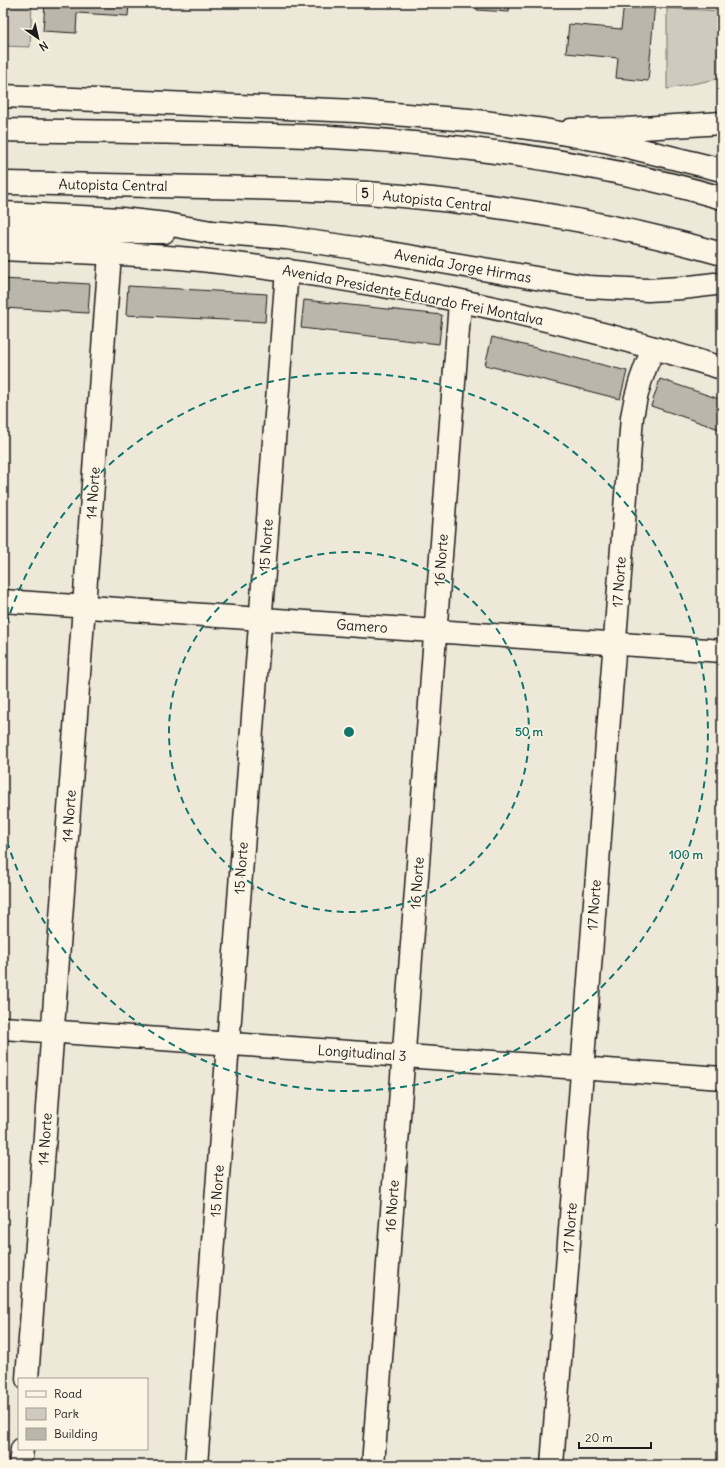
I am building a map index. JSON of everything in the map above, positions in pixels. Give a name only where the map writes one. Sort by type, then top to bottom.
[{"type":"main road","points":[[3,96],[363,111],[469,120],[544,130],[616,144],[722,170]]},
{"type":"main road","points":[[544,130],[626,129],[722,123]]},
{"type":"main road","points":[[3,130],[256,134],[332,137],[408,143],[489,152],[570,164],[638,177],[722,198]]},
{"type":"main road","name":"Autopista Central","points":[[3,183],[299,189],[367,193],[506,209],[575,220],[722,254]]},
{"type":"main road","points":[[3,213],[121,219],[166,224],[211,232]]},
{"type":"main road","points":[[3,232],[211,232]]},
{"type":"main road","name":"Avenida Jorge Hirmas","points":[[211,232],[286,238],[370,249],[588,287],[648,290],[715,284]]},
{"type":"main road","name":"Avenida Presidente Eduardo Frei Montalva","points":[[3,249],[199,260],[287,270],[374,284],[536,318],[654,348],[722,368]]},
{"type":"main road","name":"14 Norte","points":[[27,1378],[110,254]]},
{"type":"main road","name":"15 Norte","points":[[196,1465],[287,270]]},
{"type":"main road","name":"16 Norte","points":[[373,1465],[460,302]]},
{"type":"main road","name":"17 Norte","points":[[552,1465],[632,417],[642,375],[654,348]]},
{"type":"main road","name":"Gamero","points":[[3,601],[722,651]]},
{"type":"main road","name":"Longitudinal 3","points":[[3,1028],[722,1078]]},
{"type":"main road","points":[[20,1465],[22,1450]]},
{"type":"green space","points":[[3,3],[32,3],[30,47],[3,46]]},
{"type":"green space","points":[[721,3],[722,78],[667,89],[667,8],[720,11]]},
{"type":"building","points":[[45,3],[129,3],[128,16],[77,13],[76,33],[43,31]]},
{"type":"building","points":[[477,3],[510,3],[509,12],[477,10]]},
{"type":"building","points":[[624,3],[655,3],[648,81],[616,78],[618,58],[566,53],[569,24],[621,29]]},
{"type":"building","points":[[3,279],[90,284],[88,313],[3,308]]},
{"type":"building","points":[[128,286],[267,294],[265,322],[126,315]]},
{"type":"building","points":[[304,300],[442,315],[439,344],[301,328]]},
{"type":"building","points":[[492,337],[627,371],[620,399],[485,365]]},
{"type":"building","points":[[660,379],[722,400],[722,430],[651,406]]}]
